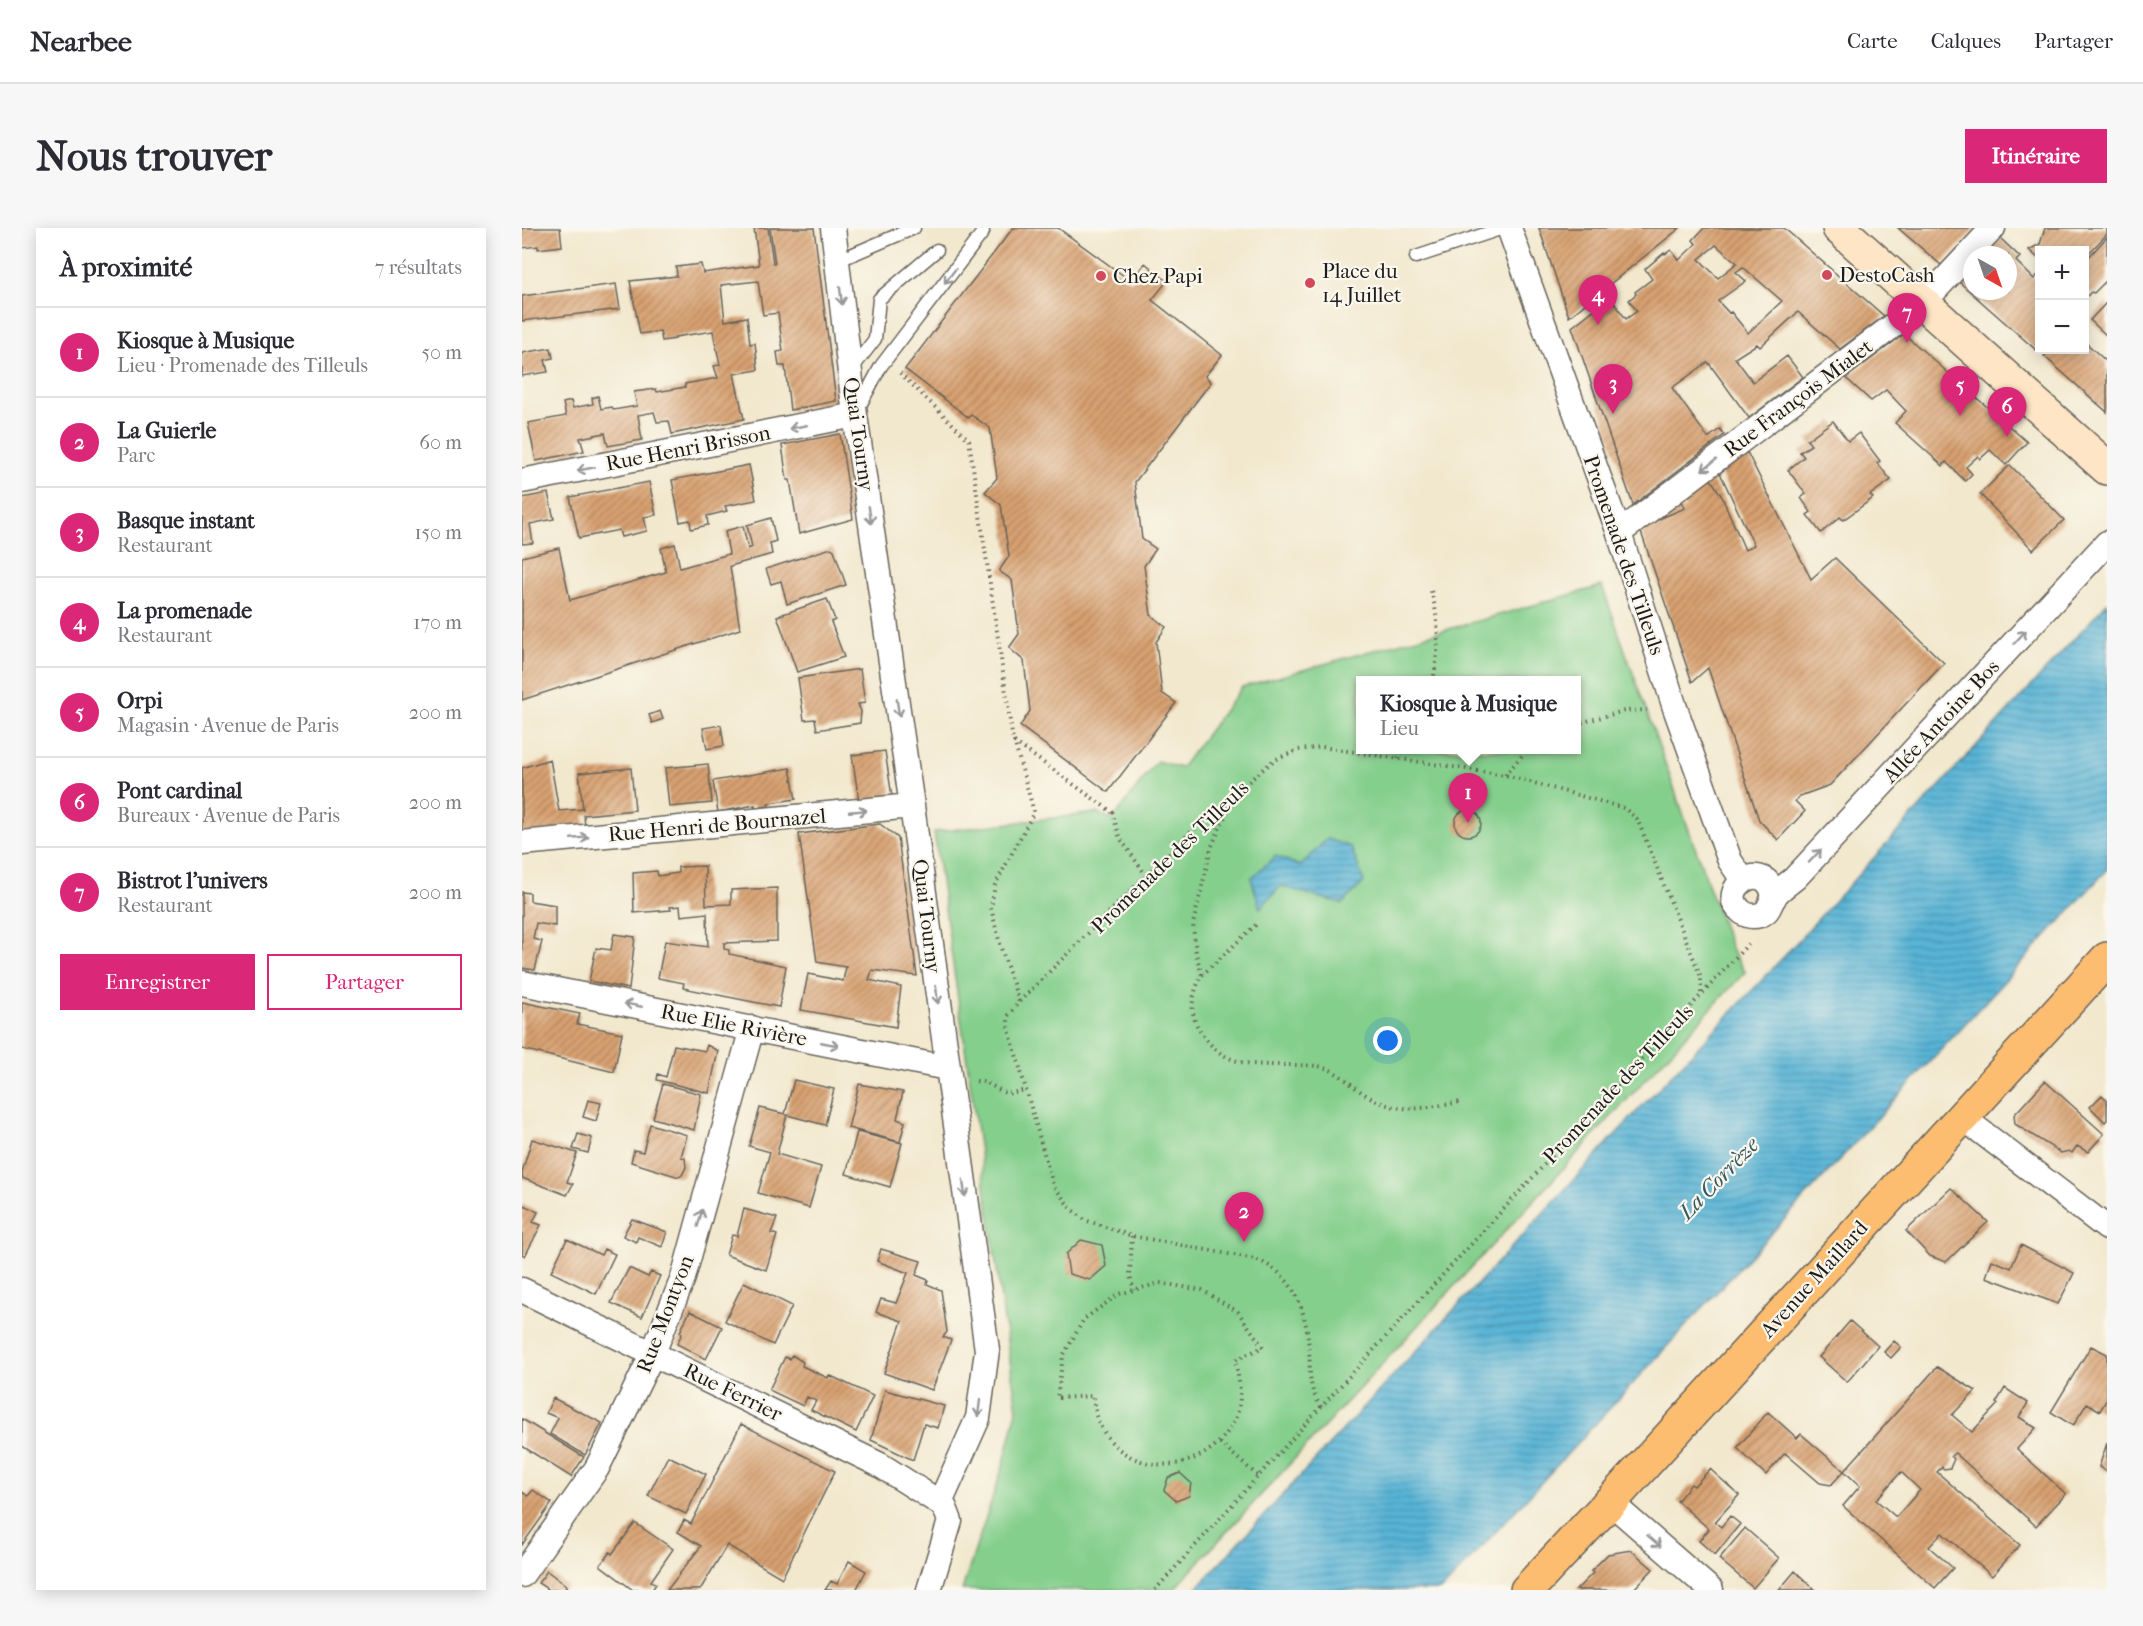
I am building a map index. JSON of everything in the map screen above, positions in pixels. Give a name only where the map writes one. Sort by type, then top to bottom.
[{"type":"main road","points":[[1839,228],[2106,466]]},
{"type":"main road","name":"Avenue Maillard","points":[[1527,1590],[2105,960]]},
{"type":"street","name":"Quai Tourny","points":[[833,228],[855,415],[987,1350],[978,1418],[940,1503]]},
{"type":"street","name":"Promenade des Tilleuls","points":[[1509,228],[1619,533],[1675,708],[1730,861],[1743,880]]},
{"type":"street","name":"Rue François Mialet","points":[[1619,533],[1923,303],[1993,228]]},
{"type":"street","name":"Rue Henri Brisson","points":[[522,481],[855,415]]},
{"type":"street","name":"Allée Antoine Bos","points":[[1774,898],[2107,543]]},
{"type":"street","name":"Rue Henri de Bournazel","points":[[522,843],[912,806]]},
{"type":"street","points":[[1755,877],[1766,881],[1774,898],[1768,910],[1763,914],[1750,916],[1735,903],[1734,896],[1738,884],[1755,877]]},
{"type":"street","name":"Rue Elie Rivière","points":[[522,982],[752,1028],[948,1075]]},
{"type":"street","name":"Rue Montyon","points":[[522,1575],[597,1468],[653,1353],[683,1278],[752,1028]]},
{"type":"street","points":[[1962,1117],[1985,1137],[2107,1228]]},
{"type":"street","name":"Rue Ferrier","points":[[522,1290],[880,1465],[940,1503]]},
{"type":"street","points":[[1610,1502],[1711,1590]]},
{"type":"street","points":[[929,1590],[950,1521],[945,1508],[940,1503]]},
{"type":"lane","points":[[837,261],[914,228]]},
{"type":"lane","points":[[1416,257],[1503,228]]},
{"type":"lane","points":[[855,415],[880,366],[984,230]]},
{"type":"lane","points":[[850,372],[876,339],[879,299],[937,250]]},
{"type":"path","points":[[897,370],[969,440],[1014,741],[1034,812],[995,885],[991,908],[1001,948],[1020,1002]]},
{"type":"path","points":[[1431,591],[1437,611],[1438,659],[1433,676]]},
{"type":"path","points":[[1581,723],[1624,711],[1675,708]]},
{"type":"path","points":[[1014,741],[1112,812],[1120,838],[1147,877]]},
{"type":"path","name":"Promenade des Tilleuls","points":[[1321,1407],[1312,1393],[1309,1347],[1299,1299],[1288,1280],[1269,1264],[1255,1259],[1132,1236],[1085,1220],[1061,1198],[1053,1185],[1008,1026],[1008,1016],[1182,840],[1274,760],[1298,750],[1322,747],[1356,752]]},
{"type":"path","name":"Promenade des Tilleuls","points":[[1155,1590],[1701,995],[1701,977],[1637,819],[1624,808],[1505,774],[1370,754]]},
{"type":"path","points":[[1398,758],[1400,754]]},
{"type":"path","points":[[1505,774],[1523,754]]},
{"type":"path","points":[[1202,975],[1196,954],[1193,924],[1211,848],[1234,793]]},
{"type":"path","points":[[1259,922],[1202,975],[1193,993],[1193,1013],[1198,1028],[1210,1046],[1220,1054],[1244,1063],[1321,1066],[1348,1080],[1380,1103],[1396,1108],[1461,1102]]},
{"type":"path","points":[[948,1075],[966,1081],[985,1082],[1007,1094],[1026,1090]]},
{"type":"path","points":[[1132,1236],[1130,1275],[1134,1290]]},
{"type":"path","points":[[1160,1283],[1202,1290],[1238,1312],[1263,1347],[1235,1360],[1241,1389],[1236,1418],[1220,1443],[1195,1460],[1167,1466],[1138,1461],[1114,1446],[1098,1423],[1093,1396],[1057,1398],[1063,1356],[1084,1319],[1119,1294],[1134,1290],[1160,1283]]},
{"type":"path","points":[[1220,1443],[1259,1477]]},
{"type":"green space","points":[[1602,586],[1732,951],[1745,972],[1173,1590],[962,1590],[1004,1463],[1017,1410],[934,832],[1096,813],[1113,819],[1157,761],[1181,768],[1242,687]]},
{"type":"water","name":"La Corrèze","points":[[2107,603],[2107,870],[1442,1590],[1195,1590],[1640,1108],[1764,978]]},
{"type":"water","points":[[1327,839],[1351,847],[1364,882],[1342,904],[1281,886],[1260,908],[1251,878],[1276,856],[1300,866]]},
{"type":"building","points":[[522,228],[560,228],[562,246],[522,248]]},
{"type":"building","points":[[754,228],[768,228],[773,263],[775,263],[770,228],[814,228],[836,401],[790,410],[785,366],[779,366],[777,352],[783,351],[778,313],[763,315],[758,281],[721,285],[725,321],[747,317],[750,344],[755,343],[758,370],[734,374],[744,419],[672,434],[669,421],[657,422],[654,412],[638,415],[642,440],[608,446],[605,433],[580,438],[584,451],[536,461],[528,423],[566,416],[563,403],[571,401],[573,408],[593,404],[592,398],[598,396],[601,409],[612,407],[614,410],[637,406],[634,392],[656,389],[657,392],[718,378],[714,366],[720,365],[713,331],[662,341],[660,331],[640,334],[630,281],[677,276],[676,267],[701,264],[703,273],[759,265]]},
{"type":"building","points":[[1013,228],[1058,228],[1131,281],[1145,263],[1167,281],[1152,300],[1222,355],[1205,376],[1211,382],[1135,482],[1142,539],[1156,549],[1144,566],[1151,615],[1166,627],[1156,642],[1162,693],[1176,703],[1108,792],[1020,726],[1030,711],[1024,661],[1009,648],[1019,634],[1012,580],[999,571],[1009,556],[1001,505],[985,492],[997,478],[990,428],[971,415],[969,418],[905,369]]},
{"type":"building","points":[[1539,228],[1680,228],[1569,317]]},
{"type":"building","points":[[1704,228],[1784,228],[1884,316],[1840,349],[1798,312],[1760,347],[1757,344],[1735,358],[1753,382],[1787,356],[1803,377],[1749,418],[1708,362],[1672,388],[1708,438],[1720,429],[1724,435],[1633,505],[1572,327],[1610,297],[1626,319],[1637,311],[1629,300],[1636,294],[1635,292],[1652,279],[1645,269],[1671,250],[1679,260],[1696,244],[1693,240]],"holes":[[[1716,245],[1737,263],[1718,278],[1699,259]],[[1743,267],[1782,301],[1748,333],[1731,312],[1729,313],[1718,301],[1746,281],[1736,272]]]},
{"type":"building","points":[[1898,228],[1976,228],[1941,265]]},
{"type":"building","points":[[2045,228],[2107,228],[2107,234],[2089,253],[2089,246],[2036,246],[2040,244]]},
{"type":"building","points":[[2107,237],[2107,280],[2094,293],[2089,294],[2089,257]]},
{"type":"building","points":[[2000,238],[2008,246],[1992,246]]},
{"type":"building","points":[[2035,247],[2035,255],[2029,250]]},
{"type":"building","points":[[2017,262],[2035,278],[2035,349],[1979,300],[2017,300]]},
{"type":"building","points":[[616,284],[620,309],[522,321],[522,296]]},
{"type":"building","points":[[2107,302],[2107,336],[2090,320]]},
{"type":"building","points":[[1904,334],[2027,442],[2006,465],[1990,450],[1980,459],[1978,456],[1966,467],[1972,474],[1965,481],[1946,462],[1943,466],[1895,423],[1906,411],[1886,390],[1871,401],[1846,378]]},
{"type":"building","points":[[2089,346],[2107,362],[2107,412],[2044,356],[2046,354],[2089,354]]},
{"type":"building","points":[[551,348],[553,358],[545,360],[548,372],[522,376],[522,353]]},
{"type":"building","points":[[1833,421],[1848,441],[1859,433],[1880,461],[1877,463],[1891,480],[1870,495],[1873,498],[1843,520],[1840,517],[1821,533],[1807,515],[1811,512],[1801,498],[1806,494],[1788,470],[1804,457],[1800,452],[1811,445],[1807,440]]},
{"type":"building","points":[[840,434],[853,519],[799,534],[782,445]]},
{"type":"building","points":[[1747,452],[1811,579],[1835,558],[1944,663],[1830,785],[1800,796],[1795,801],[1805,811],[1778,840],[1759,820],[1708,668],[1692,682],[1641,532],[1654,521],[1685,508],[1682,501],[1711,479],[1722,497],[1745,550],[1754,545],[1720,473]]},
{"type":"building","points":[[749,465],[756,500],[725,506],[727,511],[707,516],[708,525],[691,529],[690,520],[680,522],[672,480]]},
{"type":"building","points":[[2010,465],[2064,520],[2033,550],[1980,494]]},
{"type":"building","points":[[649,482],[656,515],[644,517],[647,531],[621,537],[619,530],[579,538],[570,497]]},
{"type":"building","points":[[548,493],[554,519],[530,524],[533,543],[522,544],[522,498]]},
{"type":"building","points":[[771,518],[776,541],[770,543],[772,554],[730,566],[740,629],[522,700],[522,557],[559,548],[570,600],[666,572],[661,548],[675,544],[680,568],[729,554],[725,531],[743,526],[748,549],[752,547],[747,525]]},
{"type":"building","points":[[831,548],[834,550],[846,585],[787,604],[781,581],[771,584],[766,569]]},
{"type":"building","points":[[827,599],[835,620],[831,622],[844,657],[797,672],[777,616]]},
{"type":"building","points":[[860,669],[865,703],[858,704],[861,711],[860,723],[817,730],[815,719],[804,720],[798,678]]},
{"type":"building","points":[[660,711],[663,719],[652,723],[649,715]]},
{"type":"building","points":[[721,725],[724,746],[707,749],[703,728]]},
{"type":"building","points":[[885,751],[892,797],[859,801],[852,755]]},
{"type":"building","points":[[550,759],[559,811],[583,809],[579,773],[631,768],[635,810],[584,815],[585,828],[522,834],[522,768]]},
{"type":"building","points":[[708,764],[712,803],[669,807],[665,768]]},
{"type":"building","points":[[790,768],[796,799],[768,803],[769,806],[755,808],[755,805],[718,812],[713,781]]},
{"type":"building","points":[[1468,810],[1477,814],[1481,823],[1477,832],[1468,836],[1459,832],[1455,823],[1459,814]]},
{"type":"building","points":[[880,824],[898,838],[917,976],[872,970],[869,980],[901,987],[896,1027],[801,1010],[808,974],[843,981],[846,967],[817,962],[799,834]]},
{"type":"building","points":[[705,866],[706,905],[731,904],[731,890],[777,888],[777,941],[724,943],[724,949],[729,950],[729,954],[786,966],[779,1007],[683,988],[684,983],[658,978],[665,941],[708,947],[707,913],[681,916],[680,906],[670,907],[671,910],[634,913],[633,873],[657,871],[658,876],[678,873],[678,867]]},
{"type":"building","points":[[522,892],[530,893],[530,901],[555,905],[555,926],[536,923],[533,939],[542,941],[535,970],[522,968]]},
{"type":"building","points":[[614,934],[635,937],[629,989],[589,981],[596,948],[611,950]]},
{"type":"building","points":[[522,1002],[580,1014],[577,1024],[622,1033],[614,1072],[522,1049]]},
{"type":"building","points":[[674,1045],[705,1051],[707,1045],[718,1051],[709,1093],[657,1080],[658,1074],[666,1077]]},
{"type":"building","points":[[794,1080],[834,1089],[825,1125],[787,1115],[777,1154],[821,1167],[809,1208],[758,1193],[770,1152],[749,1146],[760,1108],[785,1114]]},
{"type":"building","points":[[2045,1081],[2104,1134],[2088,1152],[2077,1146],[2072,1153],[2069,1151],[2061,1153],[2015,1124],[2014,1115]]},
{"type":"building","points":[[663,1084],[701,1094],[694,1130],[653,1118]]},
{"type":"building","points":[[859,1084],[903,1092],[897,1119],[905,1122],[900,1142],[848,1128]]},
{"type":"building","points":[[2102,1095],[2107,1100],[2107,1120],[2105,1122],[2090,1107]]},
{"type":"building","points":[[588,1100],[601,1103],[596,1121],[583,1117]]},
{"type":"building","points":[[650,1124],[687,1135],[681,1157],[685,1158],[686,1167],[679,1177],[631,1162],[634,1150],[643,1152]]},
{"type":"building","points":[[857,1132],[902,1143],[890,1187],[846,1174]]},
{"type":"building","points":[[578,1134],[592,1138],[588,1153],[573,1149]]},
{"type":"building","points":[[532,1139],[577,1153],[567,1182],[573,1184],[567,1195],[522,1178]]},
{"type":"building","points":[[1951,1188],[1988,1222],[1946,1262],[1930,1256],[1906,1231]]},
{"type":"building","points":[[522,1204],[538,1212],[533,1222],[541,1225],[525,1256],[522,1254]]},
{"type":"building","points":[[744,1209],[777,1218],[771,1233],[777,1235],[766,1270],[726,1255],[732,1235],[737,1236]]},
{"type":"building","points":[[632,1219],[667,1232],[662,1247],[638,1237],[636,1242],[623,1236]]},
{"type":"building","points":[[567,1239],[601,1255],[604,1249],[615,1254],[596,1294],[551,1272]]},
{"type":"building","points":[[1081,1240],[1102,1245],[1106,1266],[1090,1280],[1069,1274],[1066,1254]]},
{"type":"building","points":[[2021,1245],[2074,1273],[2058,1304],[1986,1277],[1992,1260],[2011,1268]]},
{"type":"building","points":[[881,1249],[921,1261],[916,1275],[928,1280],[927,1284],[941,1290],[947,1332],[943,1337],[951,1340],[932,1390],[884,1373],[902,1321],[876,1312],[881,1299],[896,1303],[908,1273],[877,1261]]},
{"type":"building","points":[[629,1268],[648,1277],[651,1272],[660,1276],[642,1317],[611,1303]]},
{"type":"building","points":[[744,1282],[792,1306],[773,1345],[725,1321]]},
{"type":"building","points":[[690,1311],[722,1327],[706,1359],[677,1344]]},
{"type":"building","points":[[1850,1321],[1878,1346],[1847,1382],[1819,1357]]},
{"type":"building","points":[[1894,1341],[1901,1347],[1891,1358],[1884,1352]]},
{"type":"building","points":[[2091,1346],[2107,1354],[2107,1399],[2100,1411],[2087,1403],[2073,1426],[2051,1412]]},
{"type":"building","points":[[792,1355],[803,1362],[802,1366],[828,1378],[829,1375],[873,1396],[856,1432],[811,1410],[816,1401],[807,1397],[803,1406],[769,1390],[785,1357],[789,1359]]},
{"type":"building","points":[[1937,1367],[1976,1391],[1952,1415],[1972,1432],[1998,1404],[1996,1403],[2005,1388],[2028,1403],[2019,1417],[2036,1428],[2017,1449],[2066,1494],[2036,1526],[1955,1453],[1951,1456],[1954,1459],[1950,1468],[1942,1467],[1937,1472],[2020,1545],[1992,1576],[1942,1533],[1929,1547],[1953,1568],[1935,1588],[1843,1506],[1860,1486],[1844,1471]],"holes":[[[1901,1472],[1920,1490],[1896,1517],[1876,1500]]]},
{"type":"building","points":[[885,1390],[944,1406],[938,1428],[924,1424],[913,1460],[871,1440]]},
{"type":"building","points":[[553,1398],[602,1423],[585,1455],[550,1434],[558,1418],[546,1413]]},
{"type":"building","points":[[1768,1412],[1797,1438],[1801,1434],[1844,1471],[1831,1485],[1820,1483],[1785,1453],[1766,1475],[1737,1448]]},
{"type":"building","points":[[522,1419],[584,1457],[571,1477],[522,1446]]},
{"type":"building","points":[[741,1424],[835,1471],[782,1578],[727,1545],[700,1590],[667,1590],[701,1546],[678,1532],[684,1520],[691,1524]]},
{"type":"building","points":[[2107,1443],[2107,1472],[2099,1467]]},
{"type":"building","points":[[668,1456],[706,1474],[686,1514],[648,1496]]},
{"type":"building","points":[[1710,1469],[1739,1495],[1715,1522],[1721,1527],[1730,1516],[1740,1524],[1715,1555],[1699,1541],[1709,1529],[1677,1501],[1691,1484],[1694,1486]]},
{"type":"building","points":[[1180,1473],[1191,1483],[1189,1496],[1176,1501],[1164,1490],[1168,1478]]},
{"type":"building","points":[[533,1490],[552,1503],[522,1545],[522,1492],[528,1496]]},
{"type":"building","points":[[635,1523],[673,1549],[651,1581],[656,1584],[652,1590],[633,1590],[600,1565],[610,1552],[612,1554]]},
{"type":"building","points":[[1745,1528],[1779,1558],[1753,1588],[1719,1559]]},
{"type":"building","points":[[1631,1550],[1653,1569],[1633,1590],[1576,1590],[1608,1554]]},
{"type":"building","points":[[849,1561],[866,1571],[856,1590],[825,1590],[831,1581],[837,1584]]},
{"type":"building","points":[[547,1571],[567,1586],[564,1590],[549,1590],[538,1583]]},
{"type":"building","points":[[1795,1571],[1815,1590],[1779,1590]]},
{"type":"place","name":"DestoCash","points":[[1827,275]]},
{"type":"place","name":"Chez Papi","points":[[1101,276]]},
{"type":"place","name":"Place du 14 Juillet","points":[[1310,283]]},
{"type":"place","name":"La promenade","points":[[1598,325]]},
{"type":"place","name":"Bistrot l'univers","points":[[1907,343]]},
{"type":"place","name":"Basque instant","points":[[1613,414]]},
{"type":"place","name":"Orpi","points":[[1960,416]]},
{"type":"place","name":"Pont cardinal","points":[[2007,437]]},
{"type":"place","name":"Kiosque à Musique","points":[[1468,823]]},
{"type":"place","name":"La Guierle","points":[[1244,1242]]}]
